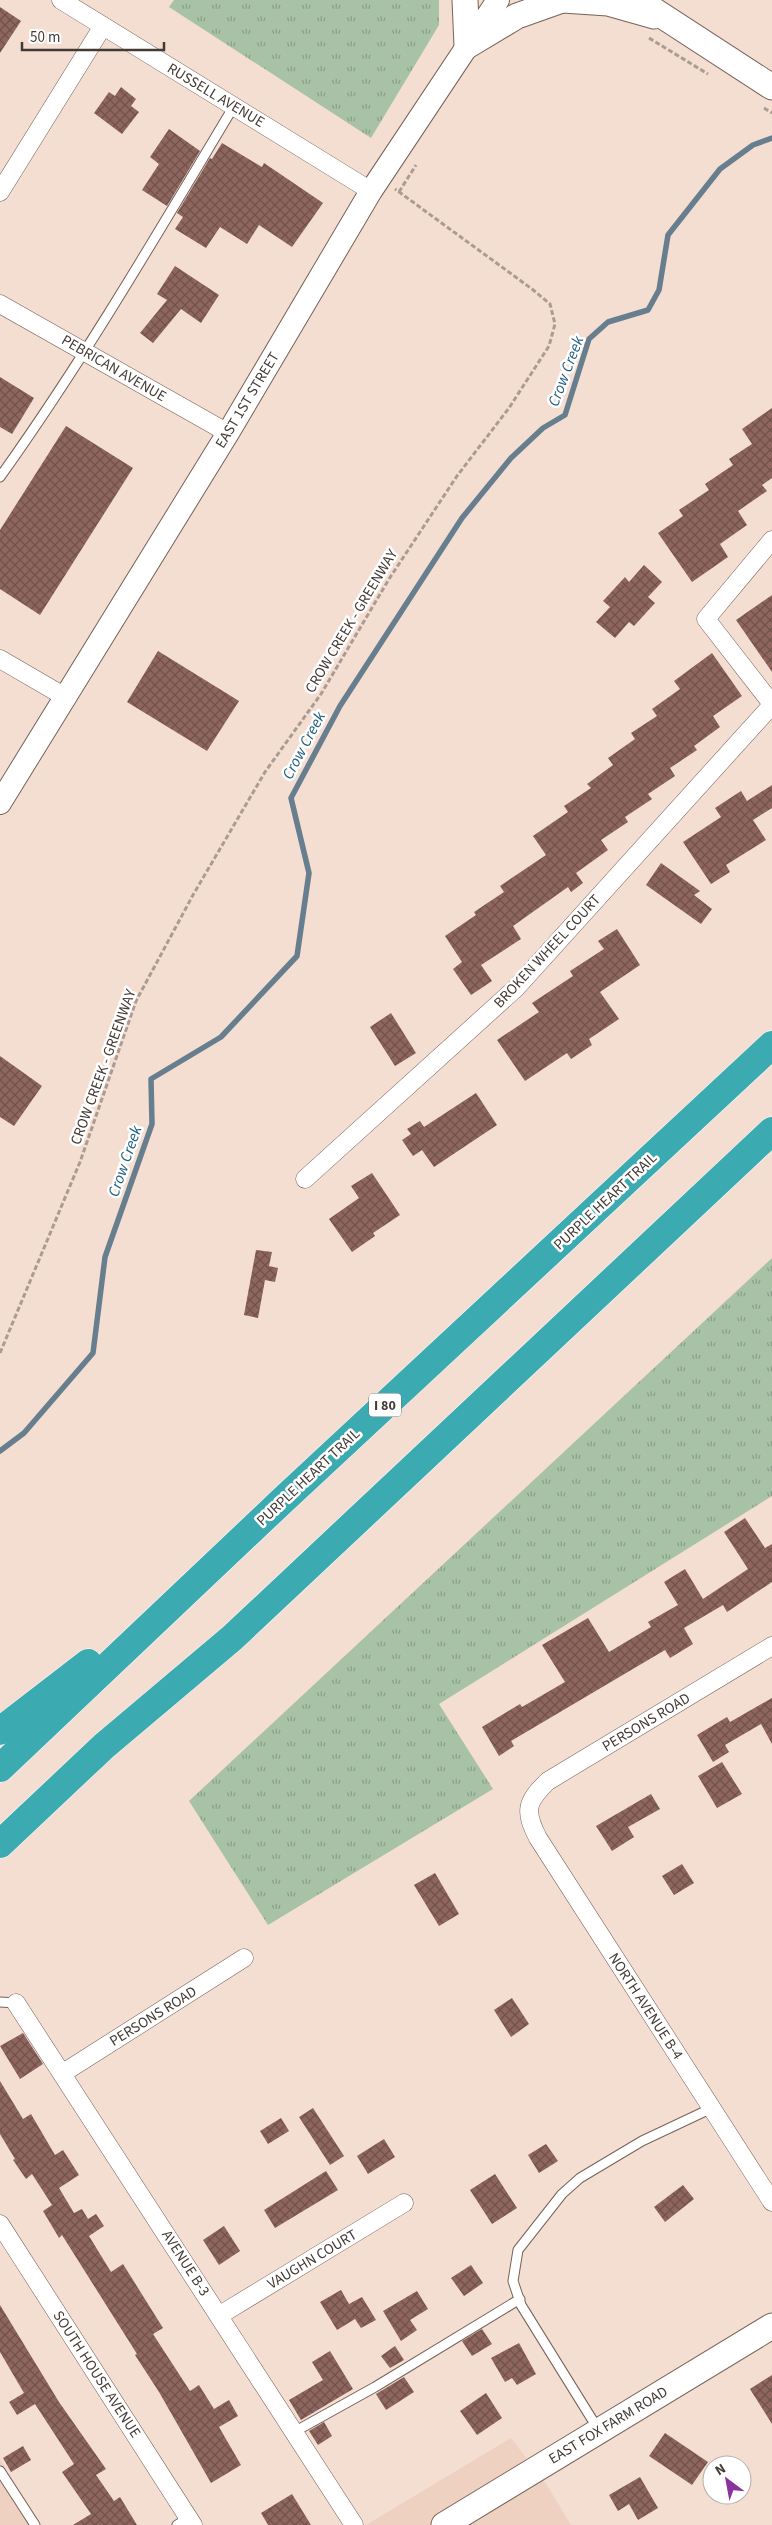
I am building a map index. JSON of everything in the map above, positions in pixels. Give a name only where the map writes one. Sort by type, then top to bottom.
[{"type":"highway","name":"PURPLE HEART TRAIL","points":[[0,1768],[283,1500],[772,1045]]},
{"type":"highway","points":[[0,1844],[104,1746],[232,1638],[772,1131]]},
{"type":"highway","points":[[0,1731],[73,1676],[283,1500]]},
{"type":"highway","points":[[0,1861],[104,1746]]},
{"type":"main road","points":[[465,0],[467,46],[517,16],[562,0],[608,3],[667,19]]},
{"type":"main road","points":[[638,0],[667,19],[718,66],[764,95]]},
{"type":"main road","name":"EAST FOX FARM ROAD","points":[[444,2525],[772,2326]]},
{"type":"street","name":"RUSSELL AVENUE","points":[[61,0],[371,191]]},
{"type":"street","name":"EAST 1ST STREET","points":[[0,802],[228,433],[371,191],[498,0]]},
{"type":"street","points":[[0,192],[103,26]]},
{"type":"street","name":"PEBRICAN AVENUE","points":[[0,304],[228,433]]},
{"type":"street","points":[[772,540],[706,619],[772,704]]},
{"type":"street","points":[[0,659],[66,698]]},
{"type":"street","name":"BROKEN WHEEL COURT","points":[[305,1180],[516,988],[772,704]]},
{"type":"street","name":"PERSONS ROAD","points":[[528,1807],[535,1794],[548,1781],[772,1646]]},
{"type":"street","name":"NORTH AVENUE B-4","points":[[528,1807],[530,1822],[538,1838],[772,2202]]},
{"type":"street","name":"PERSONS ROAD","points":[[63,2073],[244,1958]]},
{"type":"street","name":"AVENUE B-3","points":[[8,2003],[63,2073],[354,2525]]},
{"type":"street","name":"VAUGHN COURT","points":[[220,2315],[404,2204]]},
{"type":"street","name":"SOUTH HOUSE AVENUE","points":[[0,2224],[186,2523]]},
{"type":"lane","points":[[0,477],[39,422],[84,352],[234,106]]},
{"type":"lane","points":[[599,2431],[520,2300],[513,2281],[518,2250],[562,2194],[580,2178],[634,2146],[712,2108]]},
{"type":"lane","points":[[294,2432],[520,2300]]},
{"type":"lane","points":[[0,2471],[35,2525]]},
{"type":"path","points":[[646,36],[718,66]]},
{"type":"path","points":[[764,95],[772,113]]},
{"type":"path","name":"CROW CREEK - GREENWAY","points":[[0,1353],[80,1162],[136,1001],[193,895],[265,772],[321,694],[389,579],[457,476],[509,408],[549,346],[555,324],[550,304],[399,192],[419,159]]},
{"type":"shaded area","points":[[511,2438],[547,2485],[571,2525],[366,2525]]},
{"type":"shaded area","points":[[0,2459],[41,2525],[0,2525]]},
{"type":"green space","points":[[174,0],[439,0],[439,25],[371,138],[169,7]]},
{"type":"green space","points":[[772,1258],[772,1496],[439,1704],[493,1789],[268,1925],[189,1801]]},
{"type":"building","points":[[0,7],[21,21],[0,53]]},
{"type":"building","points":[[121,87],[136,99],[131,106],[139,112],[122,134],[94,113],[109,92],[115,96]]},
{"type":"building","points":[[169,129],[200,151],[167,206],[142,190],[159,164],[150,157]]},
{"type":"building","points":[[222,143],[262,167],[264,163],[323,203],[292,247],[259,225],[247,244],[220,227],[206,248],[175,229],[183,217],[177,213],[210,158],[212,159]]},
{"type":"building","points":[[175,266],[219,295],[201,323],[181,309],[153,343],[140,333],[167,300],[157,294]]},
{"type":"building","points":[[0,377],[34,398],[12,434],[0,427]]},
{"type":"building","points":[[772,408],[772,478],[762,485],[767,491],[738,511],[747,525],[720,544],[728,557],[692,582],[658,533],[683,516],[679,510],[709,490],[705,484],[733,465],[729,459],[752,444],[742,429]]},
{"type":"building","points":[[66,426],[133,468],[40,615],[0,589],[0,530]]},
{"type":"building","points":[[644,565],[662,582],[648,597],[655,603],[634,626],[629,622],[615,638],[596,622],[610,607],[603,601],[625,577],[629,582]]},
{"type":"building","points":[[772,595],[772,672],[736,620]]},
{"type":"building","points":[[158,651],[239,701],[207,751],[127,702]]},
{"type":"building","points":[[712,653],[742,696],[713,716],[720,727],[694,746],[697,750],[670,768],[675,776],[648,794],[652,799],[625,817],[628,822],[601,840],[608,850],[576,873],[583,883],[571,892],[568,887],[513,926],[521,939],[481,965],[492,981],[471,995],[453,969],[462,962],[445,936],[476,915],[474,912],[504,892],[500,886],[546,855],[533,836],[568,812],[564,806],[591,788],[587,784],[613,765],[608,758],[635,739],[631,733],[657,716],[652,709],[680,689],[674,681]]},
{"type":"building","points":[[772,785],[772,808],[753,820],[766,840],[726,865],[730,872],[711,884],[683,842],[721,817],[715,808],[741,791],[747,801]]},
{"type":"building","points":[[661,863],[700,891],[694,895],[712,909],[701,924],[646,885]]},
{"type":"building","points":[[617,929],[640,965],[600,992],[619,1019],[589,1039],[592,1045],[571,1059],[567,1053],[525,1081],[497,1040],[539,1012],[532,1003],[573,976],[570,971],[604,949],[598,941]]},
{"type":"building","points":[[391,1013],[416,1053],[395,1066],[370,1027]]},
{"type":"building","points":[[0,1056],[42,1086],[14,1126],[0,1117]]},
{"type":"building","points":[[476,1093],[497,1125],[434,1167],[422,1150],[413,1156],[402,1140],[411,1134],[407,1129],[420,1121],[424,1127]]},
{"type":"building","points":[[372,1173],[400,1215],[373,1233],[375,1236],[352,1252],[329,1219],[359,1198],[351,1186]]},
{"type":"building","points":[[256,1250],[272,1252],[269,1266],[278,1268],[275,1282],[265,1280],[258,1318],[244,1315]]},
{"type":"building","points":[[745,1518],[765,1548],[772,1544],[772,1582],[727,1612],[723,1605],[684,1628],[693,1644],[670,1658],[665,1650],[511,1741],[514,1746],[499,1756],[482,1727],[520,1704],[522,1707],[565,1682],[542,1645],[588,1618],[609,1652],[651,1627],[648,1622],[678,1605],[664,1582],[685,1569],[703,1599],[748,1569],[724,1532]]},
{"type":"building","points":[[772,1698],[772,1744],[761,1724],[725,1745],[729,1752],[713,1762],[697,1735],[727,1717],[730,1722]]},
{"type":"building","points":[[722,1762],[742,1794],[717,1808],[698,1776]]},
{"type":"building","points":[[651,1794],[660,1809],[628,1827],[634,1837],[612,1851],[596,1826]]},
{"type":"building","points":[[682,1864],[694,1883],[674,1895],[662,1876]]},
{"type":"building","points":[[435,1873],[459,1914],[439,1926],[414,1885]]},
{"type":"building","points":[[512,1998],[529,2024],[511,2037],[494,2010]]},
{"type":"building","points":[[23,2033],[43,2064],[20,2079],[0,2046]]},
{"type":"building","points":[[0,2081],[23,2119],[31,2114],[55,2155],[63,2150],[79,2175],[59,2188],[74,2213],[82,2209],[88,2219],[96,2214],[104,2226],[89,2236],[111,2272],[123,2264],[163,2328],[153,2334],[190,2391],[199,2385],[214,2409],[229,2400],[238,2416],[219,2427],[241,2465],[211,2483],[159,2392],[135,2355],[137,2354],[62,2235],[59,2238],[43,2211],[52,2205],[32,2174],[26,2179],[13,2160],[15,2159],[0,2134]]},
{"type":"building","points":[[313,2108],[344,2156],[330,2165],[299,2117]]},
{"type":"building","points":[[281,2118],[289,2131],[268,2144],[260,2131]]},
{"type":"building","points":[[384,2139],[395,2157],[368,2174],[357,2156]]},
{"type":"building","points":[[546,2144],[558,2161],[539,2173],[528,2155]]},
{"type":"building","points":[[326,2171],[338,2190],[275,2228],[264,2210]]},
{"type":"building","points":[[495,2174],[517,2208],[492,2224],[470,2190]]},
{"type":"building","points":[[683,2185],[694,2199],[665,2222],[654,2207]]},
{"type":"building","points":[[224,2226],[240,2251],[219,2265],[203,2240]]},
{"type":"building","points":[[471,2265],[483,2283],[464,2296],[451,2278]]},
{"type":"building","points":[[341,2290],[349,2304],[362,2297],[376,2320],[361,2328],[355,2319],[337,2330],[320,2302]]},
{"type":"building","points":[[417,2291],[428,2309],[410,2320],[417,2330],[401,2341],[383,2311]]},
{"type":"building","points":[[0,2305],[59,2402],[106,2469],[96,2475],[114,2501],[120,2497],[137,2525],[73,2525],[91,2514],[62,2472],[74,2464],[35,2404],[17,2415],[9,2402],[24,2393],[0,2352]]},
{"type":"building","points":[[482,2329],[492,2344],[472,2356],[462,2341]]},
{"type":"building","points":[[519,2343],[536,2374],[517,2385],[512,2378],[505,2382],[491,2358]]},
{"type":"building","points":[[395,2346],[404,2360],[390,2368],[381,2356]]},
{"type":"building","points":[[330,2351],[353,2389],[301,2420],[289,2400],[323,2380],[312,2362]]},
{"type":"building","points":[[772,2375],[772,2424],[750,2389]]},
{"type":"building","points":[[404,2377],[414,2392],[386,2410],[376,2394]]},
{"type":"building","points":[[486,2393],[502,2418],[477,2435],[460,2411]]},
{"type":"building","points":[[324,2422],[332,2436],[318,2445],[309,2431]]},
{"type":"building","points":[[665,2433],[702,2458],[702,2471],[692,2485],[649,2456]]},
{"type":"building","points":[[23,2446],[31,2460],[11,2472],[3,2458]]},
{"type":"building","points":[[640,2477],[658,2508],[638,2520],[629,2504],[618,2511],[609,2495]]},
{"type":"building","points":[[292,2494],[311,2525],[268,2525],[261,2513]]},
{"type":"waterway","name":"Crow Creek","points":[[0,1451],[24,1433],[93,1353],[105,1257],[152,1124],[151,1079],[221,1037],[297,956],[309,873],[291,798],[340,706],[462,518],[511,458],[543,428],[565,415],[589,339],[608,322],[648,310],[659,290],[668,235],[720,169],[753,145],[772,138]]}]
